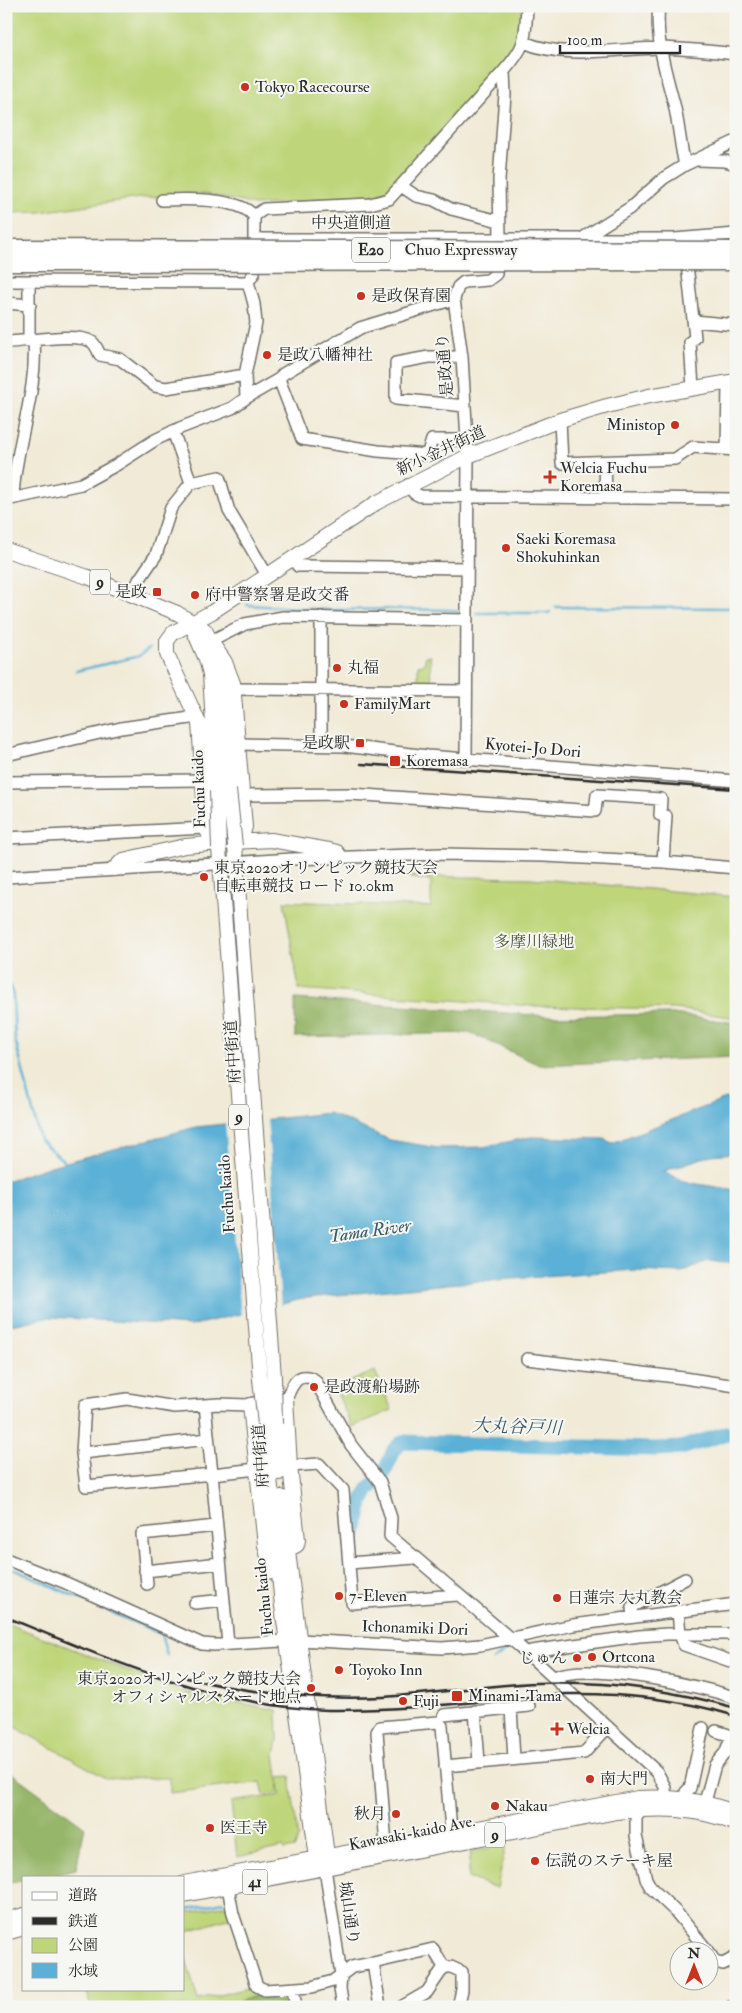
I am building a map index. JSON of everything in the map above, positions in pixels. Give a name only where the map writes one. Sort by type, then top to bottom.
[{"type":"highway","name":"Chuo Expressway","points":[[6,248],[736,250]]},
{"type":"highway","name":"Chuo Expressway","points":[[6,263],[736,262]]},
{"type":"main road","name":"新小金井街道","points":[[220,840],[204,780],[199,722],[166,650],[169,637],[179,628],[212,612],[347,521],[408,485],[468,456],[560,420],[629,401],[732,381]]},
{"type":"main road","name":"9","points":[[6,550],[132,594],[177,613],[205,630],[221,671],[229,792]]},
{"type":"main road","name":"Fuchu kaido","points":[[190,622],[206,659],[210,674],[229,792],[220,840],[221,871],[257,1357],[270,1424],[282,1606],[293,1640],[323,1861]]},
{"type":"main road","points":[[212,644],[229,670],[234,689],[238,744],[229,792],[245,827],[257,841]]},
{"type":"main road","points":[[114,869],[123,860],[242,836],[245,827]]},
{"type":"main road","points":[[220,840],[270,840],[338,852],[340,857]]},
{"type":"main road","name":"府中街道","points":[[220,840],[237,870],[273,1355],[274,1377],[270,1424],[288,1550],[293,1640]]},
{"type":"main road","points":[[286,1399],[290,1466],[298,1540],[297,1546],[288,1550]]},
{"type":"main road","points":[[250,1405],[265,1545],[282,1606]]},
{"type":"main road","name":"Kawasaki-kaido Ave.","points":[[185,1883],[452,1838],[642,1809],[685,1798],[736,1812]]},
{"type":"main road","name":"Kawasaki-kaido Ave.","points":[[185,1895],[228,1887],[386,1845],[452,1838],[619,1801],[666,1803],[736,1824]]},
{"type":"main road","points":[[6,1920],[22,1916]]},
{"type":"main road","points":[[6,1933],[22,1929]]},
{"type":"street","points":[[254,216],[264,209],[378,203],[389,199],[516,57],[524,42],[526,6]]},
{"type":"street","points":[[659,6],[659,37],[666,81],[674,104],[685,165]]},
{"type":"street","points":[[524,42],[547,49],[662,48],[736,54]]},
{"type":"street","points":[[29,281],[31,340],[35,355],[32,393],[10,499],[81,484],[173,431],[232,408],[279,379],[283,374],[360,328],[454,299],[458,287],[464,282],[488,280],[496,274],[500,238],[504,71]]},
{"type":"street","points":[[583,238],[630,208],[657,183],[685,165],[736,141]]},
{"type":"street","points":[[697,159],[726,161],[736,164]]},
{"type":"street","points":[[401,186],[416,196],[434,200],[451,209],[499,221]]},
{"type":"street","points":[[162,200],[203,199],[249,210],[254,216],[254,273],[248,282],[254,304],[256,323],[245,375],[246,398]]},
{"type":"street","name":"中央道側道","points":[[254,239],[685,238],[736,234]]},
{"type":"street","points":[[685,238],[694,321],[695,338],[690,342],[694,388]]},
{"type":"street","points":[[6,281],[248,282]]},
{"type":"street","name":"是政通り","points":[[454,299],[462,357],[468,456],[466,759]]},
{"type":"street","points":[[6,303],[30,305]]},
{"type":"street","points":[[694,321],[736,325]]},
{"type":"street","points":[[6,342],[61,338],[91,341],[100,355],[120,359],[155,386],[166,388],[245,375]]},
{"type":"street","points":[[462,357],[429,357],[396,363],[396,399],[465,406]]},
{"type":"street","points":[[279,379],[302,439],[378,451],[427,455],[429,444],[432,440],[467,440]]},
{"type":"street","points":[[560,420],[562,463],[675,459],[693,447],[732,450],[732,381]]},
{"type":"street","points":[[173,431],[191,483]]},
{"type":"street","points":[[605,462],[606,498]]},
{"type":"street","points":[[132,594],[156,554],[171,508],[191,483],[219,477],[229,510],[266,575]]},
{"type":"street","points":[[408,485],[414,493],[420,496],[736,500]]},
{"type":"street","points":[[293,558],[298,566],[467,568]]},
{"type":"street","points":[[212,644],[245,624],[283,617],[467,620]]},
{"type":"street","points":[[321,617],[321,745]]},
{"type":"street","points":[[234,689],[466,691]]},
{"type":"street","points":[[6,755],[121,728],[197,717]]},
{"type":"street","name":"Kyotei-Jo Dori","points":[[238,744],[321,745],[736,781]]},
{"type":"street","points":[[6,782],[204,780]]},
{"type":"street","points":[[229,792],[351,794],[595,811],[597,795],[661,799],[660,815],[666,816],[663,862]]},
{"type":"street","points":[[6,838],[220,840]]},
{"type":"street","points":[[6,878],[114,869],[221,871],[340,857],[441,854],[544,856],[736,868]]},
{"type":"street","points":[[527,1359],[736,1386]]},
{"type":"street","points":[[257,1469],[86,1486],[82,1453],[85,1405],[128,1399],[175,1407],[250,1405],[256,1402],[286,1399],[296,1380],[304,1376],[315,1380],[351,1445],[378,1479],[391,1518],[390,1536],[528,1655],[657,1772],[665,1787],[666,1803]]},
{"type":"street","points":[[205,1405],[228,1644]]},
{"type":"street","points":[[82,1453],[208,1439]]},
{"type":"street","points":[[290,1466],[320,1464],[343,1490],[352,1603],[458,1595]]},
{"type":"street","points":[[147,1584],[142,1534],[216,1526]]},
{"type":"street","points":[[349,1563],[415,1558]]},
{"type":"street","name":"Ichonamiki Dori","points":[[6,1559],[66,1583],[202,1644],[214,1645],[293,1640],[452,1648],[509,1639],[573,1625],[736,1604]]},
{"type":"street","points":[[145,1571],[220,1563]]},
{"type":"street","points":[[633,1617],[632,1607],[685,1579]]},
{"type":"street","points":[[196,1603],[224,1600]]},
{"type":"street","points":[[678,1611],[684,1645],[736,1663]]},
{"type":"street","points":[[528,1655],[532,1651],[680,1630],[736,1634]]},
{"type":"street","points":[[554,1678],[568,1674],[629,1676],[680,1682],[736,1698]]},
{"type":"street","points":[[444,1715],[529,1706]]},
{"type":"street","points":[[510,1708],[514,1759]]},
{"type":"street","points":[[475,1711],[479,1762]]},
{"type":"street","points":[[386,1845],[376,1732],[380,1727],[438,1722],[442,1726],[452,1838]]},
{"type":"street","points":[[445,1766],[584,1753],[608,1727]]},
{"type":"street","points":[[685,1798],[686,1792],[690,1788],[702,1728]]},
{"type":"street","points":[[705,1802],[715,1765],[725,1753],[732,1736],[716,1730]]},
{"type":"street","points":[[642,1809],[636,1817],[636,1836],[646,1879],[651,1888],[676,1912],[699,1940]]},
{"type":"street","name":"城山通り","points":[[323,1861],[341,1975],[340,1989],[343,2007]]},
{"type":"street","points":[[228,1887],[233,1914],[257,1986],[265,1990],[312,1987],[333,1981],[352,1967],[433,1949],[444,1967]]},
{"type":"street","points":[[720,1963],[723,1964],[736,1958]]},
{"type":"street","points":[[373,1963],[380,2007]]},
{"type":"street","points":[[444,1967],[467,1968],[458,2007]]},
{"type":"street","points":[[401,2007],[427,1992],[444,1967]]},
{"type":"street","name":"城山通り","points":[[341,1975],[348,1988],[350,2007]]},
{"type":"street","points":[[293,1989],[296,2007]]},
{"type":"street","points":[[730,2007],[735,2007]]},
{"type":"green space","name":"Tokyo Racecourse","points":[[6,6],[523,6],[521,34],[513,54],[384,198],[255,205],[206,194],[139,198],[40,212],[6,213]]},
{"type":"green space","points":[[425,656],[430,656],[431,687],[418,687],[418,665],[425,664]]},
{"type":"green space","name":"多摩川緑地","points":[[401,876],[530,878],[736,897],[736,1018],[676,1009],[533,1006],[299,989],[284,901],[431,907],[431,881]]},
{"type":"green space","points":[[295,999],[549,1016],[673,1014],[736,1023],[736,1057],[539,1065],[471,1033],[295,1037]]},
{"type":"green space","points":[[375,1371],[392,1410],[352,1427],[335,1388]]},
{"type":"green space","points":[[6,1623],[183,1692],[277,1710],[278,1741],[275,1754],[278,1777],[290,1776],[298,1838],[295,1848],[284,1850],[283,1847],[237,1857],[231,1802],[280,1795],[279,1779],[278,1793],[264,1795],[261,1782],[170,1793],[170,1778],[106,1778],[6,1722]]},
{"type":"green space","points":[[6,1769],[85,1827],[76,1869],[44,1876],[22,1876],[22,1880],[6,1884]]},
{"type":"green space","points":[[506,1845],[497,1888],[468,1878],[471,1851]]},
{"type":"green space","points":[[227,1905],[231,1918],[185,1932],[185,1913]]},
{"type":"green space","points":[[185,1956],[198,2000],[252,1987],[255,1996],[240,2001],[239,2007],[91,2007],[86,1990],[185,1990]]},
{"type":"green space","points":[[255,1996],[288,1998],[290,2007],[239,2007],[240,2001]]},
{"type":"water","name":"Tama River","points":[[736,1095],[736,1153],[711,1155],[664,1171],[685,1182],[736,1190],[736,1264],[708,1261],[681,1272],[636,1270],[511,1278],[307,1298],[190,1326],[51,1317],[6,1326],[6,1181],[51,1166],[196,1127],[329,1113],[390,1140],[438,1148],[483,1147],[531,1137],[604,1139],[612,1143]]},
{"type":"pier","points":[[267,1117],[281,1307],[264,1311],[249,1119]]},
{"type":"pier","points":[[245,1120],[259,1312],[241,1316],[225,1122]]},
{"type":"waterway","points":[[247,605],[332,610],[452,610],[458,612]]},
{"type":"waterway","points":[[555,607],[736,608]]},
{"type":"waterway","points":[[476,613],[550,612]]},
{"type":"waterway","points":[[76,671],[139,656],[150,648]]},
{"type":"waterway","points":[[6,976],[13,995],[15,1039],[40,1140],[66,1163]]},
{"type":"waterway","name":"大丸谷戸川","points":[[354,1537],[362,1502],[368,1490],[384,1473],[394,1450],[402,1442],[655,1449],[681,1448],[727,1433],[736,1435]]},
{"type":"waterway","points":[[6,1566],[161,1634],[167,1655]]},
{"type":"waterway","points":[[493,1660],[506,1651]]},
{"type":"waterway","points":[[185,1910],[223,1902]]},
{"type":"railway","points":[[361,764],[736,789]]},
{"type":"railway","points":[[6,1617],[84,1649],[163,1678],[245,1700],[286,1707],[328,1710],[387,1709],[565,1694],[587,1694],[630,1696],[672,1701],[736,1716]]},
{"type":"railway","points":[[187,1678],[260,1692],[333,1698],[402,1696],[518,1684],[588,1683],[662,1691],[736,1708]]},
{"type":"place","name":"Tokyo Racecourse","points":[[245,87]]},
{"type":"place","name":"是政保育園","points":[[361,296]]},
{"type":"place","name":"是政八幡神社","points":[[267,355]]},
{"type":"place","name":"Ministop","points":[[675,425]]},
{"type":"place","name":"Welcia Fuchu Koremasa","points":[[550,477]]},
{"type":"place","name":"Saeki Koremasa Shokuhinkan","points":[[506,548]]},
{"type":"place","name":"是政","points":[[157,592]]},
{"type":"place","name":"府中警察署是政交番","points":[[195,595]]},
{"type":"place","name":"丸福","points":[[337,668]]},
{"type":"place","name":"FamilyMart","points":[[344,704]]},
{"type":"place","name":"是政駅","points":[[360,743]]},
{"type":"place","name":"Koremasa","points":[[395,761]]},
{"type":"place","name":"東京2020オリンピック競技大会 自転車競技 ロード 10.0km","points":[[204,877]]},
{"type":"place","name":"是政渡船場跡","points":[[314,1387]]},
{"type":"place","name":"7-Eleven","points":[[339,1596]]},
{"type":"place","name":"日蓮宗 大丸教会","points":[[557,1598]]},
{"type":"place","name":"Ortcona","points":[[592,1657]]},
{"type":"place","name":"じゅん","points":[[577,1658]]},
{"type":"place","name":"Toyoko Inn","points":[[339,1670]]},
{"type":"place","name":"東京2020オリンピック競技大会 オフィシャルスタート地点","points":[[311,1688]]},
{"type":"place","name":"Minami-Tama","points":[[457,1696]]},
{"type":"place","name":"Fuji","points":[[403,1701]]},
{"type":"place","name":"Welcia","points":[[557,1729]]},
{"type":"place","name":"南大門","points":[[590,1779]]},
{"type":"place","name":"Nakau","points":[[495,1806]]},
{"type":"place","name":"秋月","points":[[396,1814]]},
{"type":"place","name":"医王寺","points":[[210,1828]]},
{"type":"place","name":"伝説のステーキ屋","points":[[535,1861]]}]
